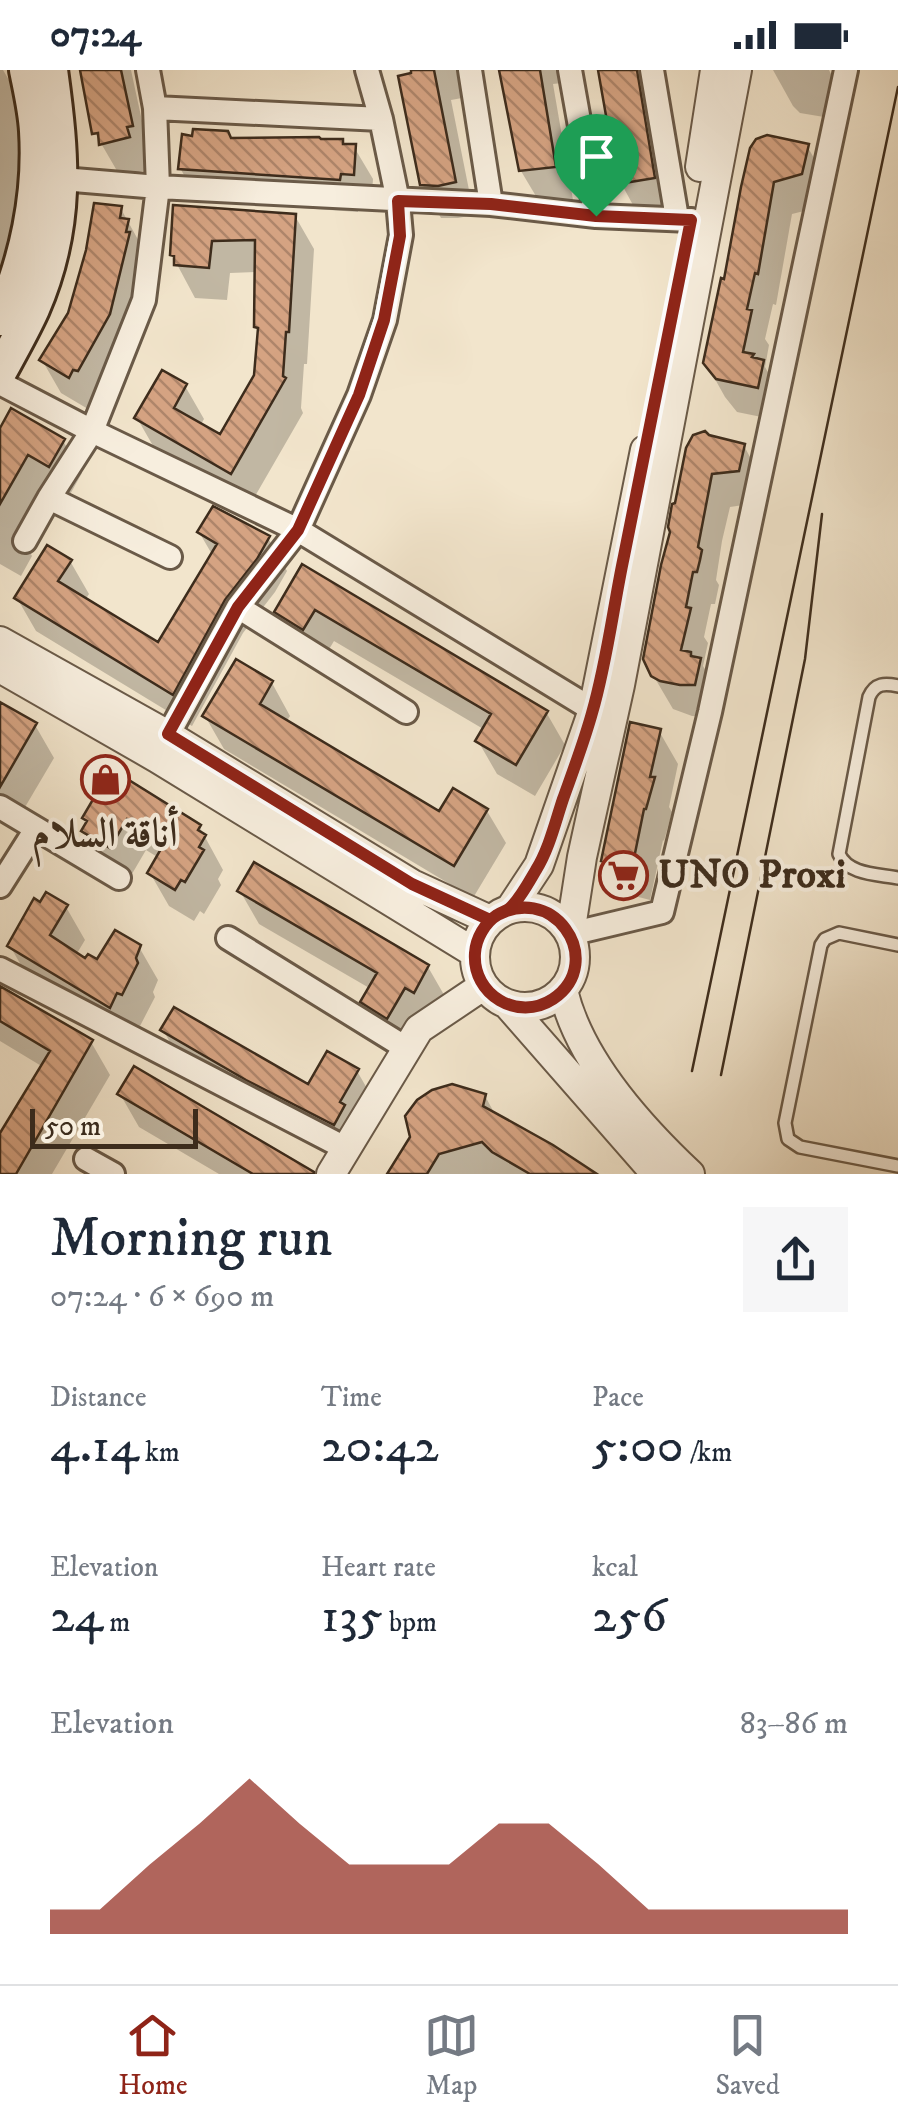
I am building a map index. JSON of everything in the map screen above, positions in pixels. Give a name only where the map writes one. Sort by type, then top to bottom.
[{"type":"main road","points":[[0,319],[24,256],[34,196],[36,131],[26,70]]},
{"type":"main road","points":[[0,372],[48,269],[58,220],[62,179],[60,136],[50,70]]},
{"type":"street","points":[[25,541],[92,430],[144,300],[158,187],[155,108],[148,70]]},
{"type":"street","points":[[168,734],[238,607],[298,530],[359,395],[384,320],[400,236],[398,201],[382,119],[366,70]]},
{"type":"street","points":[[470,70],[491,204]]},
{"type":"street","points":[[570,70],[596,216]]},
{"type":"street","points":[[652,70],[684,219]]},
{"type":"street","points":[[656,1174],[508,1006],[483,986],[474,953],[482,930],[539,865],[593,710],[715,70]]},
{"type":"street","points":[[570,934],[736,70]]},
{"type":"street","points":[[570,934],[662,912],[710,712],[846,70]]},
{"type":"street","points":[[155,108],[382,119]]},
{"type":"street","points":[[62,179],[684,219]]},
{"type":"street","points":[[0,383],[298,530],[593,710]]},
{"type":"street","points":[[48,498],[170,556]]},
{"type":"street","points":[[238,607],[406,712]]},
{"type":"street","points":[[0,641],[168,734],[412,884],[500,914],[528,906],[545,910],[560,920],[576,950],[568,985],[556,998],[540,1006],[508,1006]]},
{"type":"street","points":[[0,668],[157,758],[474,953]]},
{"type":"street","points":[[0,807],[118,878]]},
{"type":"street","points":[[0,886],[36,829]]},
{"type":"street","points":[[228,938],[406,1048]]},
{"type":"street","points":[[0,969],[345,1148]]},
{"type":"street","points":[[331,1174],[419,1029],[483,986]]},
{"type":"street","points":[[563,990],[580,1039],[600,1071],[690,1174]]},
{"type":"street","points":[[86,1159],[113,1174]]},
{"type":"lane","points":[[898,686],[882,684],[869,697],[839,854],[841,861],[852,869],[898,878]]},
{"type":"lane","points":[[898,945],[839,933],[822,945],[786,1132],[788,1139],[800,1147],[898,1166]]},
{"type":"building","points":[[80,70],[121,70],[133,126],[127,127],[130,137],[99,145],[98,133],[92,134]]},
{"type":"building","points":[[411,70],[434,70],[456,182],[420,185],[398,76]]},
{"type":"building","points":[[499,70],[540,70],[556,167],[519,171]]},
{"type":"building","points":[[598,70],[637,70],[655,178],[618,184]]},
{"type":"building","points":[[193,129],[228,131],[231,138],[343,139],[343,144],[356,144],[354,175],[341,174],[340,180],[178,169],[182,134],[192,136]]},
{"type":"building","points":[[767,135],[809,144],[802,174],[774,182],[758,274],[755,273],[747,309],[752,310],[743,352],[764,360],[758,388],[716,379],[703,363],[750,148],[756,139]]},
{"type":"building","points":[[94,203],[122,206],[120,218],[129,219],[126,232],[130,232],[110,314],[78,371],[73,370],[69,378],[39,360],[68,313],[86,250]]},
{"type":"building","points":[[173,205],[296,214],[283,376],[286,378],[231,474],[134,418],[162,370],[187,384],[174,408],[220,434],[254,375],[258,328],[254,327],[255,240],[212,241],[209,268],[174,265],[174,256],[170,255]]},
{"type":"building","points":[[11,408],[65,439],[49,467],[28,455],[0,504],[0,428]]},
{"type":"building","points":[[705,431],[745,444],[739,471],[712,474],[698,547],[702,550],[697,572],[693,572],[686,607],[691,608],[681,650],[701,658],[695,685],[680,685],[651,676],[643,659],[686,448],[693,435]]},
{"type":"building","points":[[213,506],[270,536],[225,600],[173,695],[14,598],[47,545],[72,560],[58,581],[158,642],[217,544],[197,532]]},
{"type":"building","points":[[302,564],[548,711],[516,765],[475,741],[491,714],[315,610],[303,630],[274,612]]},
{"type":"building","points":[[236,659],[273,681],[260,704],[439,811],[453,788],[488,809],[454,866],[202,716]]},
{"type":"building","points":[[0,702],[37,723],[0,787]]},
{"type":"building","points":[[630,722],[661,729],[650,777],[655,777],[632,868],[601,861]]},
{"type":"building","points":[[108,774],[121,782],[124,777],[201,825],[198,830],[206,835],[199,847],[204,850],[185,882],[181,880],[175,890],[147,873],[165,842],[127,819],[110,848],[81,831],[87,821],[82,818]]},
{"type":"building","points":[[254,862],[429,965],[414,993],[405,988],[387,1019],[360,1002],[377,973],[237,891]]},
{"type":"building","points":[[46,892],[68,905],[50,935],[85,958],[88,954],[97,959],[115,930],[141,945],[138,963],[122,995],[117,993],[110,1008],[7,946],[34,898],[40,902]]},
{"type":"building","points":[[0,986],[93,1040],[16,1174],[0,1174],[0,1133],[50,1051],[0,1021]]},
{"type":"building","points":[[174,1007],[308,1084],[327,1051],[359,1069],[340,1102],[345,1105],[334,1125],[160,1030]]},
{"type":"building","points":[[134,1066],[314,1174],[253,1174],[117,1094]]},
{"type":"building","points":[[452,1084],[486,1094],[483,1106],[597,1174],[530,1174],[482,1142],[439,1154],[427,1174],[387,1174],[410,1137],[405,1116],[417,1100]]},
{"type":"tram line","points":[[692,1071],[898,87]]},
{"type":"tram line","points":[[721,1075],[805,659],[822,514]]},
{"type":"place","name":"أناقة السلام","points":[[105,780]]},
{"type":"place","name":"UNO Proxi","points":[[623,876]]},
{"type":"route","points":[[596,216],[491,204],[398,201],[400,236],[384,320],[359,395],[298,530],[238,607],[168,734],[412,884],[490,920],[510,909],[528,906],[545,910],[560,920],[576,950],[568,985],[556,998],[524,1008],[508,1006],[483,986],[474,953],[482,930],[490,920],[500,914],[510,909],[539,865],[593,710],[691,220],[596,216]]}]
